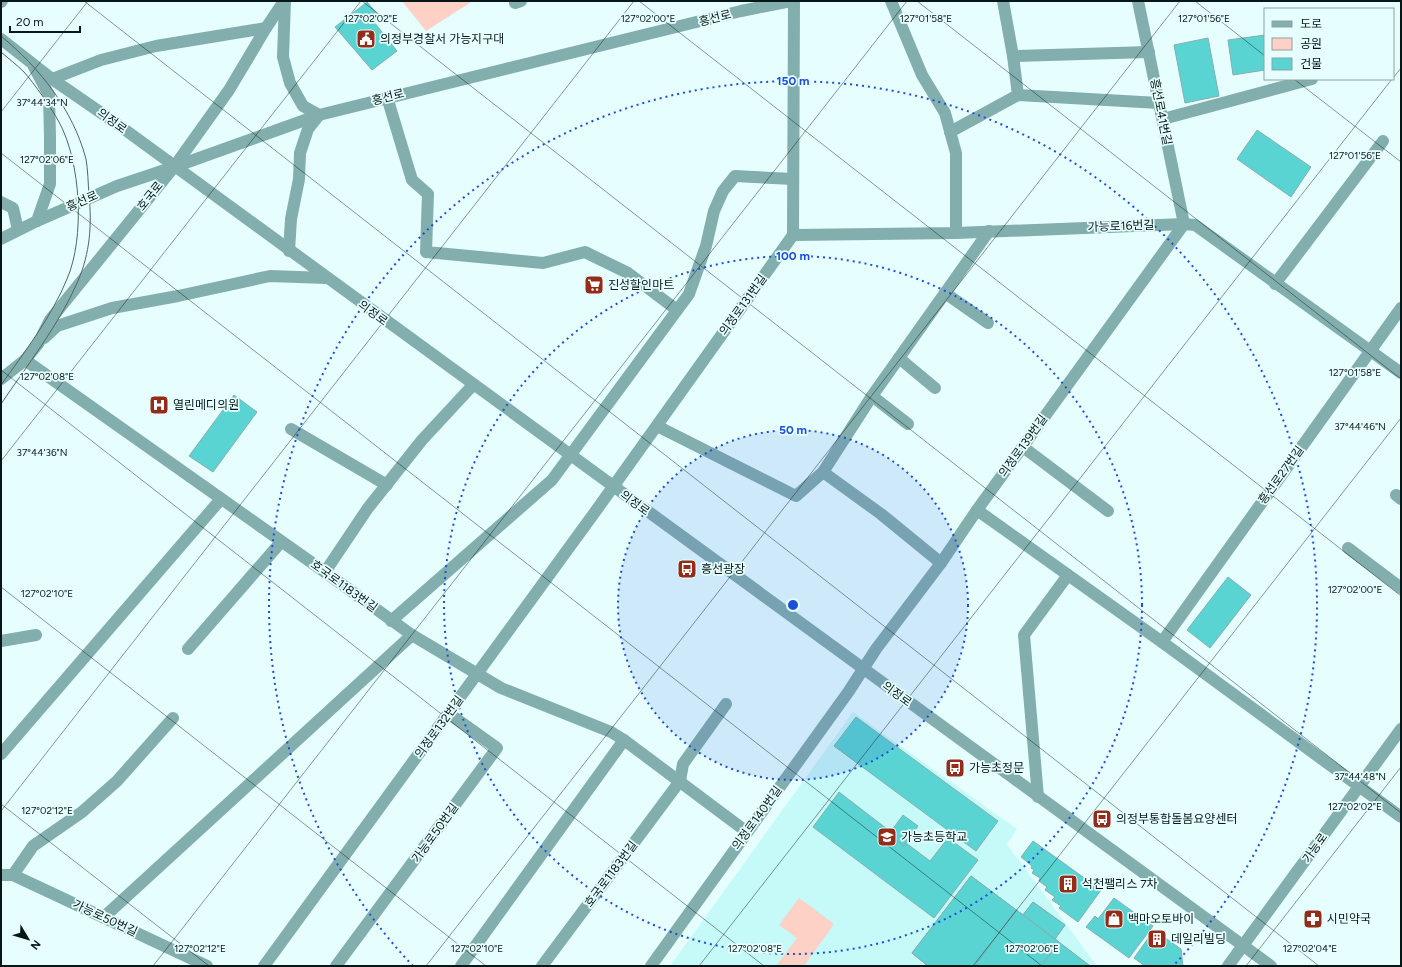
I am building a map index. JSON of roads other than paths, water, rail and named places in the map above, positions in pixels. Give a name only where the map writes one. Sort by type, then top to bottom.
[{"type":"street","name":"호국로","points":[[1,379],[25,360],[38,344],[50,320],[174,167],[229,90],[266,28],[285,1]]},
{"type":"street","points":[[285,1],[283,57],[290,82],[302,106],[319,115],[308,129],[300,153],[299,179],[291,219],[289,251]]},
{"type":"street","name":"흥선로","points":[[1,239],[37,221],[117,186],[319,115],[387,97],[741,11],[791,1]]},
{"type":"street","points":[[793,235],[794,1]]},
{"type":"street","points":[[891,1],[922,75],[945,112],[956,153],[956,233]]},
{"type":"street","points":[[1003,1],[1013,56],[1018,95]]},
{"type":"street","name":"흥선로41번길","points":[[1138,1],[1184,224]]},
{"type":"street","points":[[52,79],[101,60],[156,46],[266,28]]},
{"type":"street","name":"의정로","points":[[1,39],[52,79],[1271,966]]},
{"type":"street","points":[[1013,56],[1149,52]]},
{"type":"street","points":[[31,62],[49,94],[50,184],[37,221]]},
{"type":"street","points":[[1163,119],[1308,80]]},
{"type":"street","points":[[950,132],[1018,95],[1160,103]]},
{"type":"street","points":[[387,97],[412,180],[428,194],[426,252],[543,263],[584,252],[628,273],[677,310]]},
{"type":"street","points":[[1275,284],[1383,141]]},
{"type":"street","points":[[391,621],[552,480],[689,294],[706,246],[714,211],[723,191],[735,176],[793,178]]},
{"type":"street","points":[[1,202],[13,208],[18,230]]},
{"type":"street","name":"가능로16번길","points":[[793,235],[956,233],[1184,224],[1195,226],[1401,373]]},
{"type":"street","name":"의정로139번길","points":[[864,670],[876,649],[941,563],[977,510],[1184,224]]},
{"type":"street","points":[[657,426],[796,496],[823,472],[872,396],[989,231]]},
{"type":"street","name":"의정로131번길","points":[[613,487],[793,235]]},
{"type":"street","points":[[38,344],[57,326],[112,308],[178,296],[270,276],[326,278]]},
{"type":"street","points":[[945,293],[988,323]]},
{"type":"street","name":"흥선로27번길","points":[[1162,642],[1401,308]]},
{"type":"street","points":[[899,358],[935,388]]},
{"type":"street","name":"호국로1183번길","points":[[25,360],[325,572],[412,636],[501,688],[611,732],[680,781],[747,832]]},
{"type":"street","points":[[325,572],[368,508],[422,440],[473,385]]},
{"type":"street","points":[[872,396],[908,424]]},
{"type":"street","points":[[291,430],[387,485]]},
{"type":"street","points":[[1023,447],[1108,511]]},
{"type":"street","points":[[823,472],[881,514],[941,563]]},
{"type":"street","name":"의정로132번길","points":[[264,966],[613,487]]},
{"type":"street","points":[[1,754],[221,499]]},
{"type":"street","points":[[977,510],[1162,642],[1401,817]]},
{"type":"street","points":[[188,649],[281,542]]},
{"type":"street","points":[[1348,548],[1401,588]]},
{"type":"street","points":[[1038,797],[1024,635],[1068,575]]},
{"type":"street","points":[[1,641],[36,635]]},
{"type":"street","points":[[104,917],[412,636]]},
{"type":"street","name":"의정로140번길","points":[[651,966],[864,670]]},
{"type":"street","name":"호국로1183번길","points":[[542,966],[680,781],[683,764],[726,704]]},
{"type":"street","name":"가능로50번길","points":[[336,966],[497,748],[448,713]]},
{"type":"street","points":[[7,875],[33,846],[82,812],[117,781],[173,718]]},
{"type":"street","name":"가능로","points":[[1228,966],[1401,729]]},
{"type":"street","points":[[462,966],[624,740]]},
{"type":"street","name":"가능로50번길","points":[[7,875],[104,917],[207,966]]},
{"type":"tram line","points":[[1,36],[42,76],[64,107],[73,124],[86,159],[90,217],[88,249],[78,281],[52,329],[1,404]]},
{"type":"tram line","points":[[1,52],[28,77],[43,96],[59,122],[72,158],[78,200],[76,243],[73,262],[67,279],[54,307],[1,385]]},
{"type":"place","name":"의정부경찰서 가능지구대","points":[[366,39]]},
{"type":"place","name":"진성할인마트","points":[[594,285]]},
{"type":"place","name":"열린메디의원","points":[[159,405]]},
{"type":"place","name":"흥선광장","points":[[687,569]]},
{"type":"place","name":"가능초정문","points":[[955,768]]},
{"type":"place","name":"의정부통합돌봄요양센터","points":[[1102,819]]},
{"type":"place","name":"가능초등학교","points":[[887,837]]},
{"type":"place","name":"석천팰리스 7차","points":[[1068,884]]},
{"type":"place","name":"백마오토바이","points":[[1114,919]]},
{"type":"place","name":"시민약국","points":[[1313,919]]},
{"type":"place","name":"데일리빌딩","points":[[1157,939]]}]
